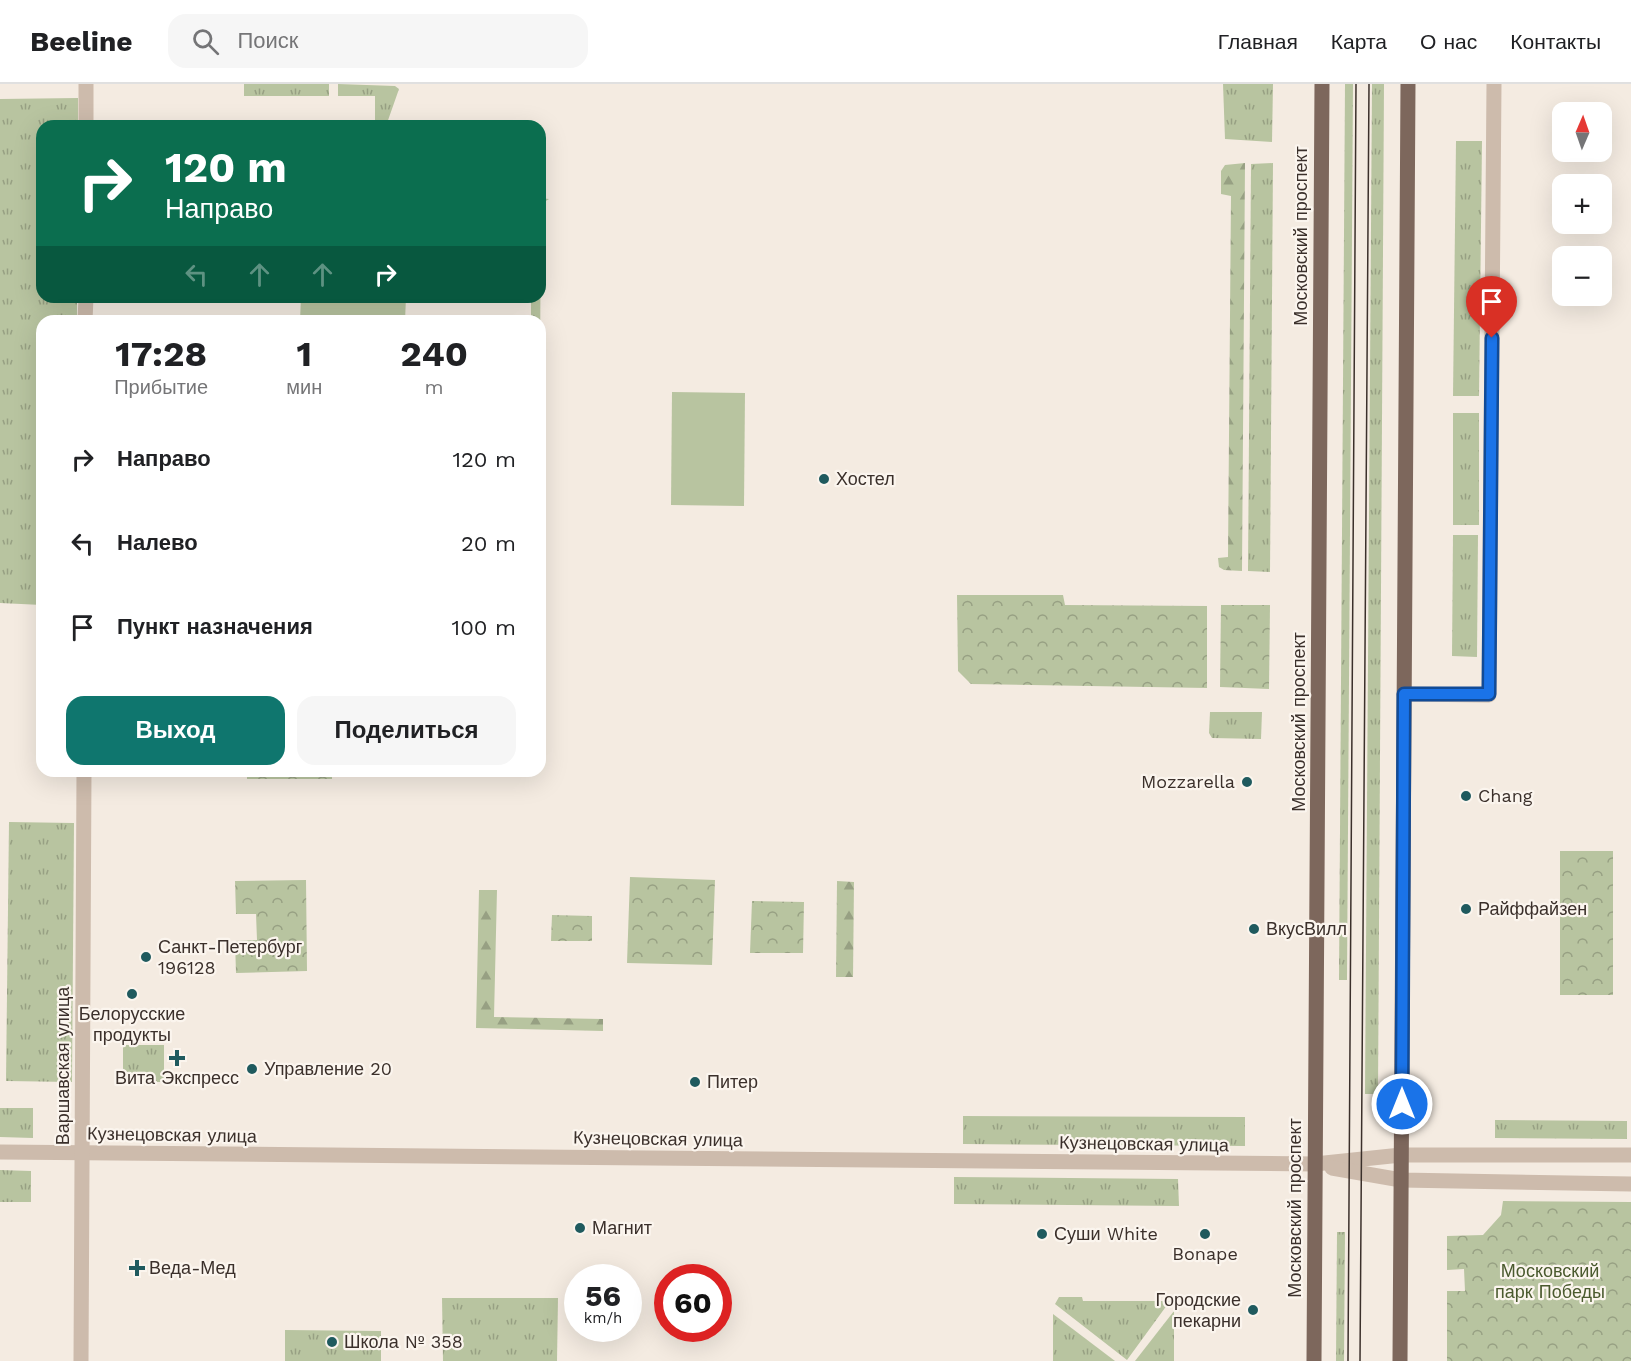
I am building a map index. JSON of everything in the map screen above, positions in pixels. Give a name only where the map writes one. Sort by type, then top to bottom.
[{"type":"main road","name":"Московский проспект","points":[[1314,1361],[1322,84]]},
{"type":"main road","points":[[1400,1361],[1408,84]]},
{"type":"street","points":[[86,84],[86,120]]},
{"type":"street","points":[[1404,694],[1489,694],[1494,84]]},
{"type":"street","name":"Варшавская улица","points":[[81,1361],[84,777]]},
{"type":"street","name":"Кузнецовская улица","points":[[0,1152],[1315,1164],[1401,1155],[1631,1155]]},
{"type":"street","name":"Кузнецовская улица","points":[[1315,1164],[1401,1180],[1631,1184]]},
{"type":"green space","points":[[244,84],[329,84],[329,96],[244,96]]},
{"type":"green space","points":[[338,84],[395,86],[399,89],[388,120],[375,120],[375,96],[338,96]]},
{"type":"green space","points":[[1223,84],[1273,84],[1272,142],[1225,139]]},
{"type":"green space","points":[[1345,84],[1353,84],[1347,980],[1339,980]]},
{"type":"green space","points":[[1372,84],[1384,84],[1378,1094],[1365,1094]]},
{"type":"green space","points":[[78,98],[78,120],[36,120],[36,303],[77,303],[77,315],[36,315],[36,605],[0,603],[0,99]]},
{"type":"green space","points":[[1456,141],[1482,141],[1479,396],[1453,396]]},
{"type":"green space","points":[[1245,163],[1242,571],[1224,570],[1219,567],[1218,558],[1228,557],[1231,196],[1221,194],[1221,171],[1225,165]]},
{"type":"green space","points":[[1273,163],[1270,572],[1248,571],[1251,164]]},
{"type":"green space","points":[[301,303],[406,303],[405,315],[300,315]]},
{"type":"green space","points":[[531,303],[540,303],[540,315],[531,315]]},
{"type":"green space","points":[[672,392],[745,393],[744,506],[671,505]]},
{"type":"green space","points":[[1453,413],[1479,413],[1479,525],[1453,525]]},
{"type":"green space","points":[[1453,535],[1478,535],[1477,657],[1452,656]]},
{"type":"green space","points":[[957,595],[1063,595],[1065,605],[1207,606],[1207,688],[971,684],[958,671]]},
{"type":"green space","points":[[1221,605],[1270,605],[1269,689],[1220,687]]},
{"type":"green space","points":[[1210,712],[1262,712],[1261,739],[1212,738],[1209,733]]},
{"type":"green space","points":[[247,777],[332,777],[332,779],[247,779]]},
{"type":"green space","points":[[9,822],[74,823],[72,1082],[6,1081]]},
{"type":"green space","points":[[1560,851],[1613,851],[1613,995],[1560,995]]},
{"type":"green space","points":[[630,877],[715,880],[712,965],[627,963]]},
{"type":"green space","points":[[306,880],[307,971],[236,973],[235,941],[257,940],[256,914],[236,914],[235,881]]},
{"type":"green space","points":[[837,881],[854,882],[853,977],[836,977]]},
{"type":"green space","points":[[479,890],[497,890],[494,1017],[603,1019],[603,1031],[476,1028]]},
{"type":"green space","points":[[752,901],[804,902],[803,953],[750,953]]},
{"type":"green space","points":[[552,915],[592,916],[592,941],[551,941]]},
{"type":"green space","points":[[123,1045],[164,1045],[164,1082],[123,1082]]},
{"type":"green space","points":[[0,1108],[33,1108],[33,1138],[0,1137]]},
{"type":"green space","points":[[963,1116],[1245,1117],[1245,1146],[963,1144]]},
{"type":"green space","points":[[1495,1120],[1627,1121],[1627,1139],[1495,1138]]},
{"type":"green space","points":[[0,1170],[31,1171],[31,1202],[0,1202]]},
{"type":"green space","points":[[954,1177],[1178,1179],[1179,1206],[954,1204]]},
{"type":"green space","name":"Московский парк Победы","points":[[1503,1201],[1631,1202],[1631,1361],[1447,1361],[1447,1291],[1465,1291],[1464,1269],[1447,1270],[1447,1236],[1483,1235],[1501,1215]]},
{"type":"green space","points":[[1337,1232],[1345,1232],[1344,1361],[1336,1361]]},
{"type":"green space","points":[[1059,1297],[1082,1297],[1083,1301],[1170,1301],[1127,1360],[1055,1304]]},
{"type":"green space","points":[[442,1298],[558,1298],[557,1361],[443,1361]]},
{"type":"green space","points":[[1174,1311],[1174,1361],[1135,1361]]},
{"type":"green space","points":[[1053,1314],[1115,1361],[1053,1361]]},
{"type":"green space","name":"Школа № 358","points":[[285,1330],[381,1331],[381,1361],[285,1361]]},
{"type":"tram line","points":[[1348,1361],[1356,84]]},
{"type":"tram line","points":[[1360,1361],[1369,84]]},
{"type":"place","name":"Хостел","points":[[824,479]]},
{"type":"place","name":"Mozzarella","points":[[1247,782]]},
{"type":"place","name":"Chang","points":[[1466,796]]},
{"type":"place","name":"Райффайзен","points":[[1466,909]]},
{"type":"place","name":"ВкусВилл","points":[[1254,929]]},
{"type":"place","name":"Санкт-Петербург 196128","points":[[146,957]]},
{"type":"place","name":"Белорусские продукты","points":[[132,994]]},
{"type":"place","name":"Вита Экспресс","points":[[177,1058]]},
{"type":"place","name":"Управление 20","points":[[252,1069]]},
{"type":"place","name":"Питер","points":[[695,1082]]},
{"type":"place","name":"Магнит","points":[[580,1228]]},
{"type":"place","name":"Суши White","points":[[1042,1234]]},
{"type":"place","name":"Bonape","points":[[1205,1234]]},
{"type":"place","name":"Веда-Мед","points":[[137,1268]]},
{"type":"place","name":"Городские пекарни","points":[[1253,1310]]},
{"type":"place","name":"Школа № 358","points":[[332,1342]]},
{"type":"route","points":[[1402,1104],[1404,694],[1489,694],[1492,338]]}]
